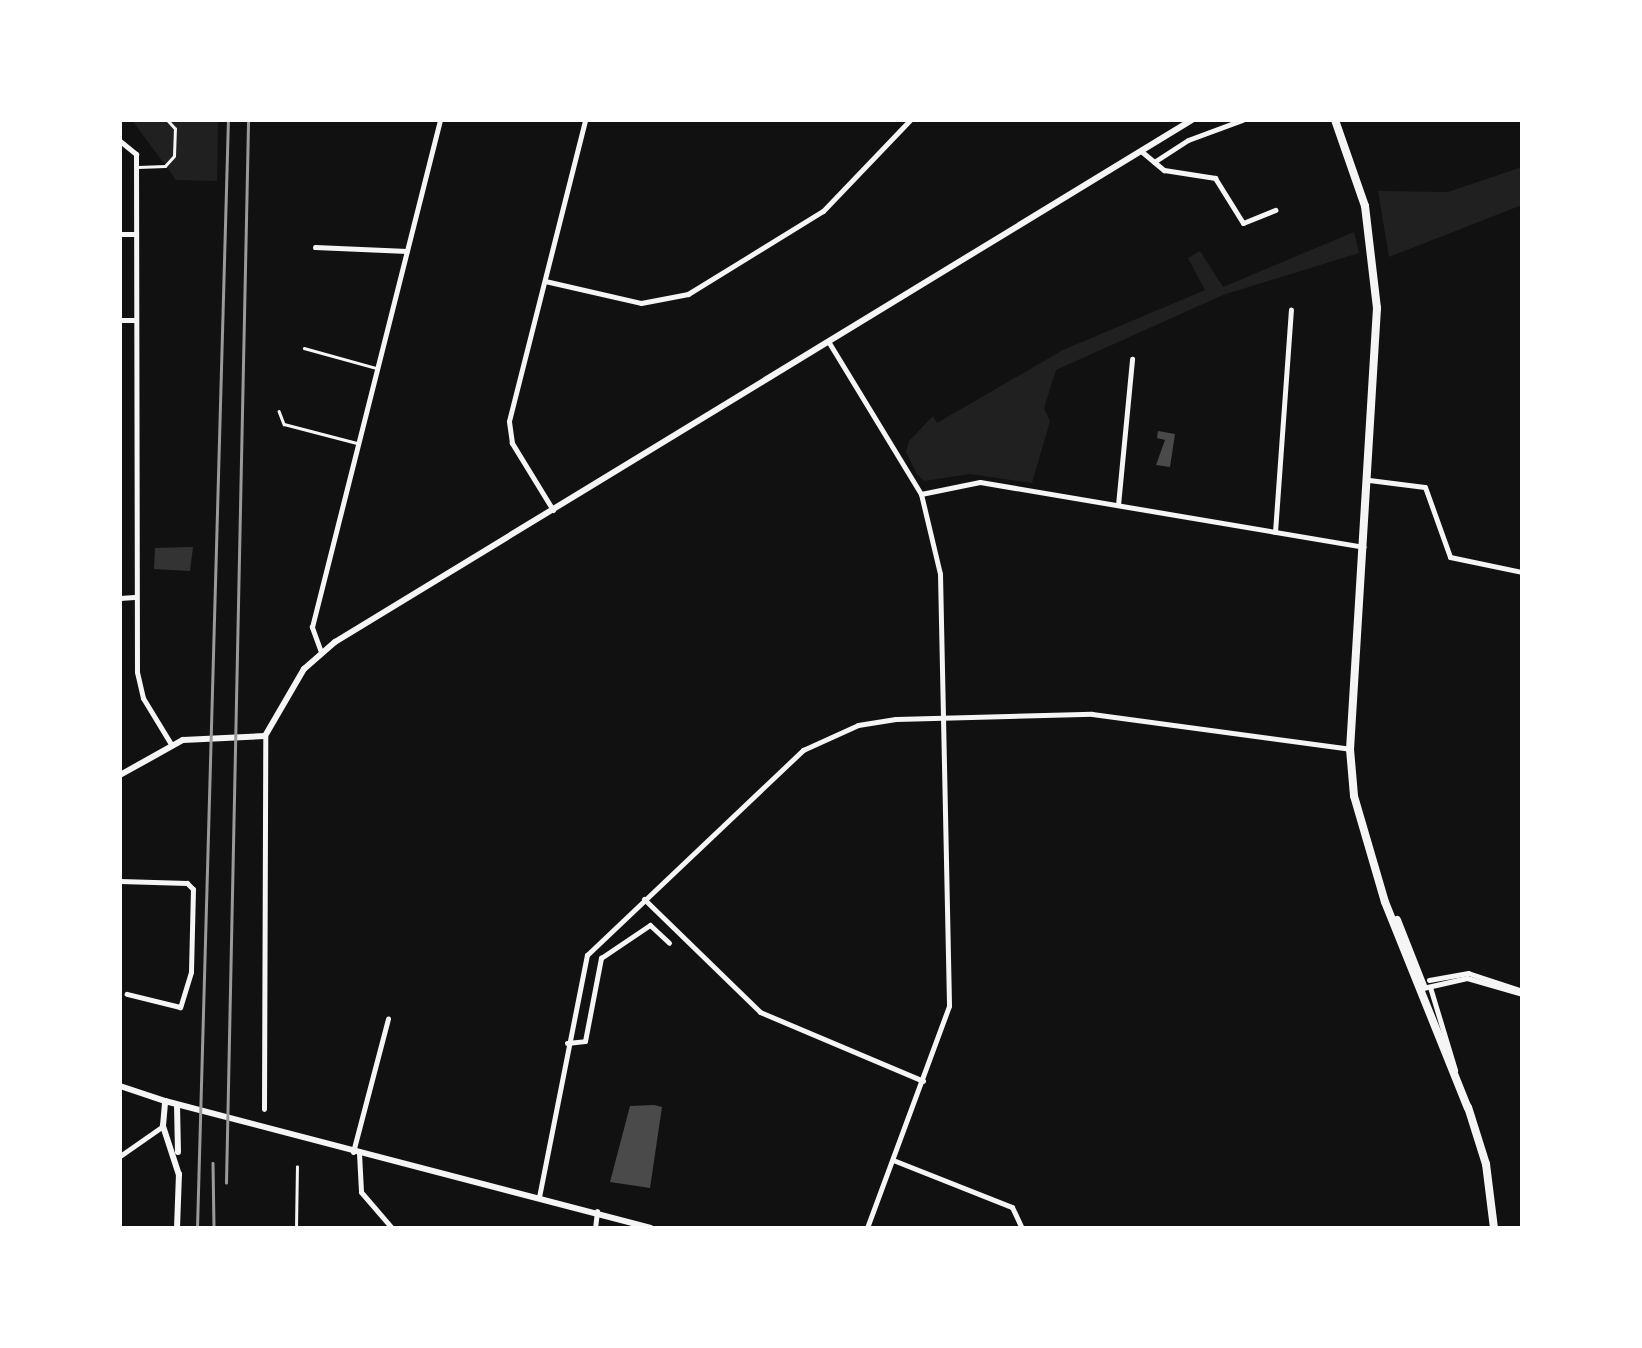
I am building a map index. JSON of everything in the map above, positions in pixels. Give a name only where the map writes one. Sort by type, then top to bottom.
[{"type":"main road","points":[[1335,120],[1365,206],[1376,278],[1369,480],[1350,750],[1364,842],[1393,924],[1424,986],[1468,1108]]},
{"type":"main road","points":[[1364,842],[1424,986],[1468,1108],[1486,1164],[1494,1228]]},
{"type":"street","points":[[321,652],[312,627],[440,120]]},
{"type":"street","points":[[552,510],[509,432],[586,120]]},
{"type":"street","points":[[545,281],[641,304],[688,294],[823,211],[890,136],[910,120]]},
{"type":"street","points":[[264,1110],[266,736],[291,688],[321,652],[1192,120]]},
{"type":"street","points":[[1154,162],[1188,140],[1242,120]]},
{"type":"street","points":[[120,142],[132,147],[136,167],[133,488],[138,686],[172,744]]},
{"type":"street","points":[[1141,151],[1164,170],[1216,178],[1243,222],[1276,210]]},
{"type":"street","points":[[120,234],[135,234]]},
{"type":"street","points":[[315,248],[407,251]]},
{"type":"street","points":[[1274,532],[1291,310]]},
{"type":"street","points":[[120,320],[134,320]]},
{"type":"street","points":[[828,342],[921,494],[938,548],[952,973],[949,1006],[867,1228]]},
{"type":"street","points":[[1118,505],[1132,358]]},
{"type":"street","points":[[120,404],[133,404]]},
{"type":"street","points":[[1369,480],[1425,487],[1450,558],[1522,572]]},
{"type":"street","points":[[921,494],[980,482],[1364,547]]},
{"type":"street","points":[[120,488],[133,488]]},
{"type":"street","points":[[120,598],[134,597]]},
{"type":"street","points":[[539,1197],[580,969],[606,936],[803,750],[858,725],[1092,714],[1350,750]]},
{"type":"street","points":[[120,775],[172,744],[202,738],[252,740],[266,736]]},
{"type":"street","points":[[120,881],[187,883],[193,889],[191,972],[180,1007],[127,994]]},
{"type":"street","points":[[644,899],[760,1012],[923,1081]]},
{"type":"street","points":[[567,1043],[585,1040],[601,958],[650,926],[669,943]]},
{"type":"street","points":[[606,936],[614,946]]},
{"type":"street","points":[[1424,986],[1468,972],[1522,992]]},
{"type":"street","points":[[388,1019],[356,1152],[362,1192],[392,1228]]},
{"type":"street","points":[[120,1086],[247,1124],[597,1211],[651,1228]]},
{"type":"street","points":[[165,1101],[163,1126],[179,1175]]},
{"type":"street","points":[[177,1105],[177,1228]]},
{"type":"street","points":[[120,1156],[163,1126]]},
{"type":"street","points":[[894,1160],[1012,1207],[1022,1228]]},
{"type":"street","points":[[594,1228],[597,1211]]},
{"type":"lane","points":[[167,120],[174,129]]},
{"type":"lane","points":[[136,167],[165,166],[174,156],[175,120]]},
{"type":"lane","points":[[304,348],[378,369]]},
{"type":"lane","points":[[280,412],[284,424],[359,444]]},
{"type":"lane","points":[[296,1228],[297,1167]]},
{"type":"shaded area","points":[[132,120],[218,120],[217,181],[176,180]]},
{"type":"shaded area","points":[[1522,167],[1522,205],[1389,257],[1378,191],[1448,192]]},
{"type":"shaded area","points":[[1354,232],[1359,253],[1223,295],[1056,370],[1044,408],[1050,421],[1032,483],[970,474],[924,481],[917,474],[906,452],[909,441],[933,416],[937,423],[1063,350],[1205,290],[1188,258],[1200,251],[1223,287]]},
{"type":"shaded area","points":[[193,547],[190,571],[154,569],[155,548]]},
{"type":"building","points":[[1158,431],[1175,434],[1170,467],[1156,465],[1165,440],[1157,438]]},
{"type":"building","points":[[630,1106],[662,1107],[650,1188],[610,1182]]},
{"type":"railway","points":[[197,1228],[228,120]]},
{"type":"railway","points":[[226,1183],[248,120]]},
{"type":"railway","points":[[213,1163],[214,1228]]}]
